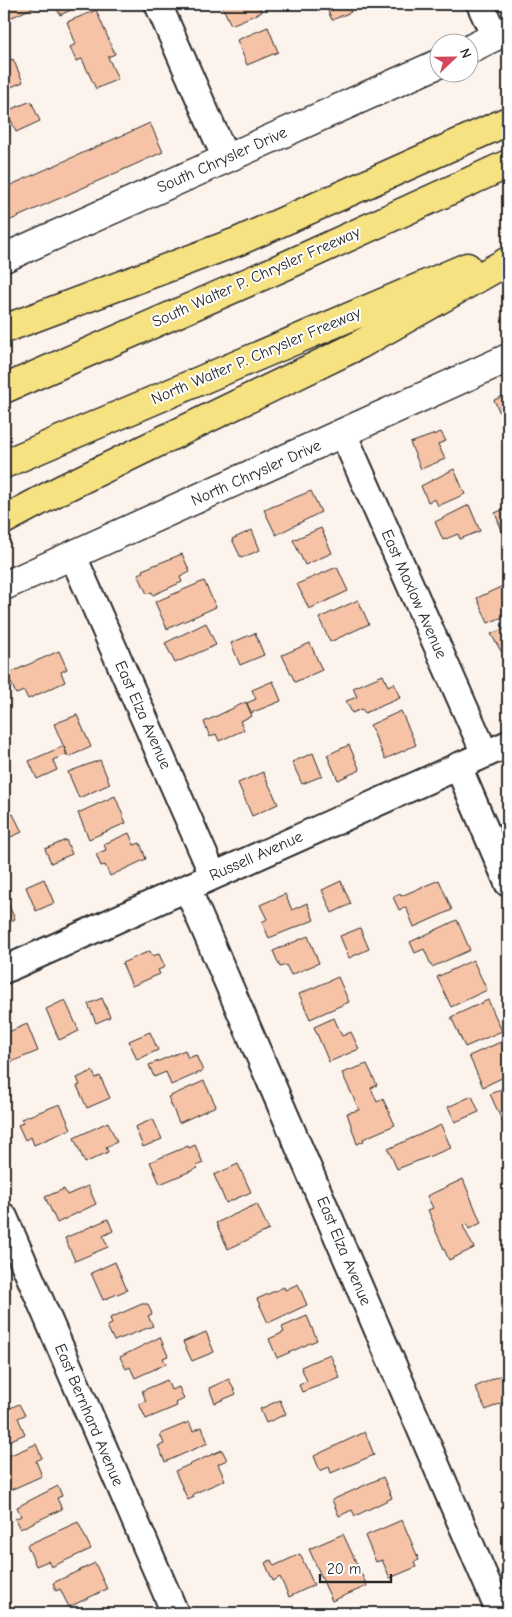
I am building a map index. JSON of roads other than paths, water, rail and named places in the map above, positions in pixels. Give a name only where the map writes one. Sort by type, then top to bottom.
[{"type":"highway","points":[[4,329],[239,241],[508,121]]},
{"type":"highway","name":"South Walter P. Chrysler Freeway","points":[[4,390],[285,266],[508,164]]},
{"type":"highway","name":"North Walter P. Chrysler Freeway","points":[[4,464],[508,249]]},
{"type":"highway","points":[[4,520],[96,472],[359,345],[508,261]]},
{"type":"main road","points":[[480,44],[502,33]]},
{"type":"main road","name":"South Chrysler Drive","points":[[4,258],[430,67]]},
{"type":"main road","name":"North Chrysler Drive","points":[[4,586],[508,358]]},
{"type":"street","points":[[158,4],[226,159]]},
{"type":"street","points":[[480,4],[502,33]]},
{"type":"street","name":"East Maxlow Avenue","points":[[343,433],[484,754]]},
{"type":"street","name":"East Elza Avenue","points":[[73,556],[213,875]]},
{"type":"street","name":"Russell Avenue","points":[[4,970],[508,744]]},
{"type":"street","points":[[458,766],[508,883]]},
{"type":"street","name":"East Elza Avenue","points":[[187,888],[500,1613]]},
{"type":"street","name":"East Bernhard Avenue","points":[[4,1217],[175,1613]]}]
